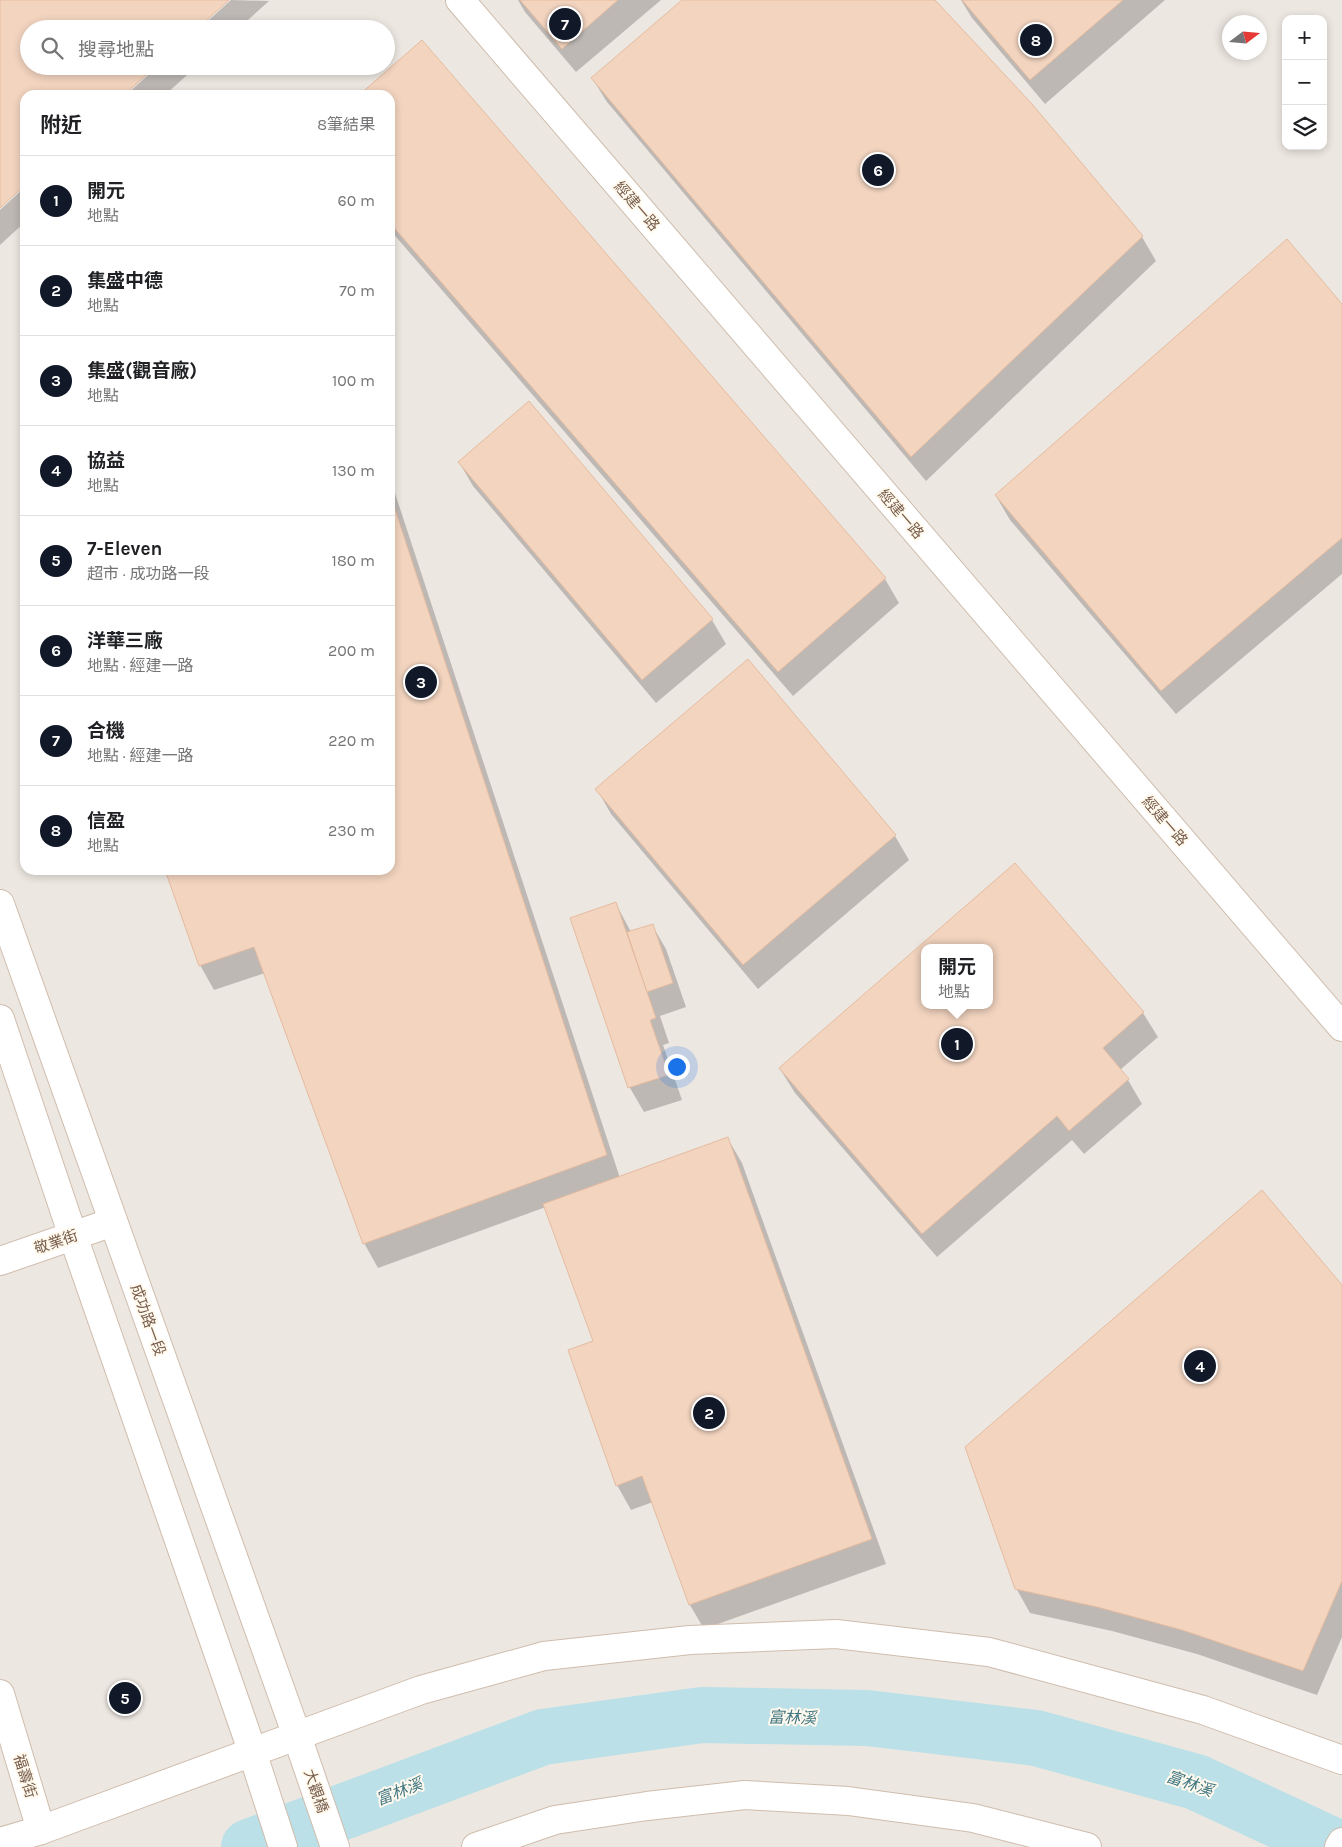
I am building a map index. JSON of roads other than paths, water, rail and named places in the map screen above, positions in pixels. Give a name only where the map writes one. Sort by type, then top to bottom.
[{"type":"street","name":"經建一路","points":[[460,0],[1342,1027]]},
{"type":"street","name":"成功路一段","points":[[0,904],[297,1736]]},
{"type":"street","points":[[0,1018],[283,1847]]},
{"type":"street","name":"敬業街","points":[[0,1261],[112,1222]]},
{"type":"street","points":[[0,1842],[41,1830],[421,1690],[544,1656],[690,1640],[836,1634],[989,1652],[1203,1710],[1342,1760]]},
{"type":"street","name":"福壽街","points":[[0,1694],[41,1830]]},
{"type":"street","name":"大觀橋","points":[[297,1736],[335,1847]]},
{"type":"street","points":[[476,1847],[555,1820],[647,1806],[745,1795],[848,1801],[974,1818],[1087,1847]]},
{"type":"street","points":[[1339,1847],[1342,1842]]},
{"type":"waterway","name":"富林溪","points":[[249,1847],[543,1737],[702,1715],[867,1718],[1036,1738],[1196,1782],[1336,1847]]},
{"type":"place","name":"合機","points":[[565,24]]},
{"type":"place","name":"信盈","points":[[1036,40]]},
{"type":"place","name":"洋華三廠","points":[[878,170]]},
{"type":"place","name":"集盛(觀音廠)","points":[[421,682]]},
{"type":"place","name":"開元","points":[[957,1044]]},
{"type":"place","name":"協益","points":[[1200,1366]]},
{"type":"place","name":"集盛中德","points":[[709,1413]]},
{"type":"place","name":"7-Eleven","points":[[125,1698]]}]
